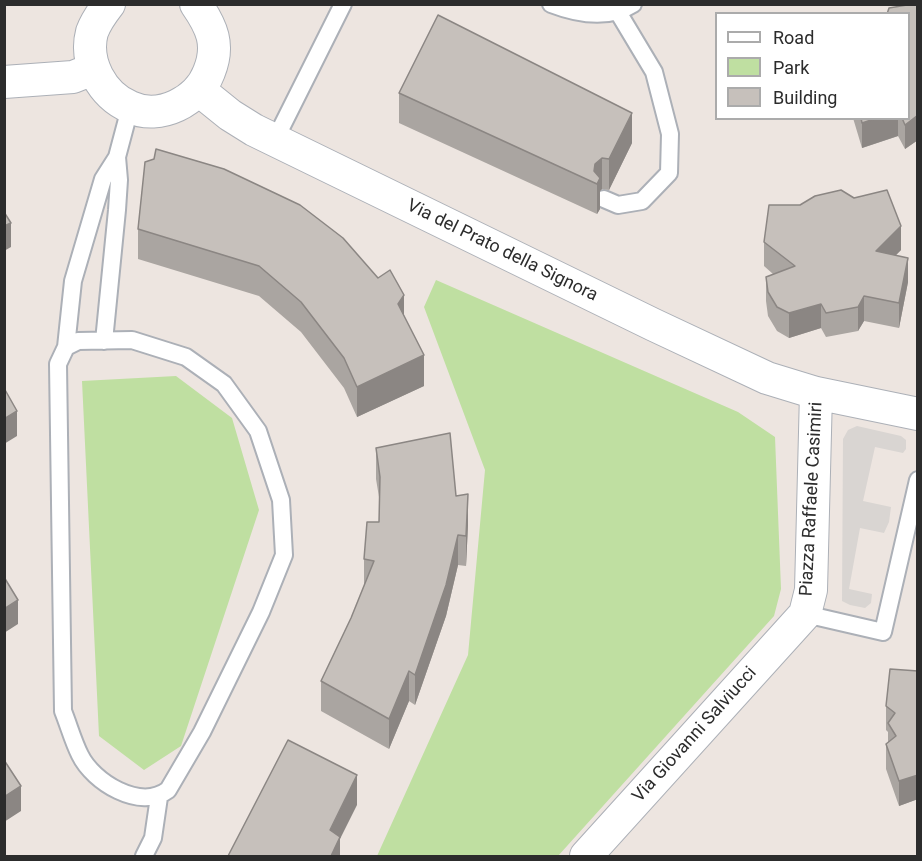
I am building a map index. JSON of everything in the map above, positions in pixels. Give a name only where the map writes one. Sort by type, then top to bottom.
[{"type":"street","points":[[109,4],[92,32],[90,52],[93,69],[106,90],[130,108],[147,111],[167,109],[183,102],[199,90],[213,60],[214,43],[209,23],[196,4]]},
{"type":"street","points":[[4,82],[73,77],[93,69]]},
{"type":"street","name":"Via del Prato della Signora","points":[[199,90],[230,115],[275,140],[728,360],[787,386],[816,393]]},
{"type":"street","name":"Piazza Raffaele Casimiri","points":[[805,614],[811,590],[816,393],[918,414]]},
{"type":"street","name":"Via Giovanni Salviucci","points":[[585,856],[805,614]]},
{"type":"lane","points":[[275,140],[344,4]]},
{"type":"lane","points":[[550,4],[598,15],[618,12],[633,4]]},
{"type":"lane","points":[[604,199],[618,205],[642,201],[669,172],[670,134],[654,72],[618,12]]},
{"type":"lane","points":[[104,340],[117,200],[117,157],[130,108]]},
{"type":"lane","points":[[66,347],[78,341],[132,340],[186,357],[224,384],[258,431],[281,500],[285,555],[261,612],[202,732],[168,790],[159,797],[137,798],[103,782],[80,757],[63,711],[58,364],[66,347],[73,281],[103,179],[117,157]]},
{"type":"lane","name":"Piazza Raffaele Casimiri","points":[[805,614],[883,632],[918,480]]},
{"type":"lane","points":[[144,856],[153,838],[159,797]]},
{"type":"green space","points":[[436,280],[738,412],[775,437],[781,589],[774,616],[558,856],[377,856],[468,655],[485,470],[424,307]]},
{"type":"green space","points":[[176,376],[232,418],[259,510],[181,746],[144,770],[99,736],[82,381]]},
{"type":"shaded area","points":[[857,426],[901,436],[906,440],[906,449],[903,453],[875,447],[863,501],[891,507],[889,522],[884,533],[860,528],[849,589],[872,594],[871,603],[865,608],[842,601],[843,439],[848,430]]},
{"type":"building","points":[[918,4],[918,115],[905,125],[903,120],[910,120],[910,12],[888,12],[889,8]]},
{"type":"building","points":[[438,15],[632,113],[609,159],[602,158],[595,164],[594,171],[600,178],[597,184],[399,93]]},
{"type":"building","points":[[156,149],[224,169],[300,205],[343,238],[378,278],[390,270],[404,295],[398,304],[424,355],[357,387],[344,358],[301,302],[259,266],[138,229],[145,162],[154,159]]},
{"type":"building","points":[[841,190],[854,198],[887,190],[901,226],[876,251],[908,258],[899,303],[864,296],[858,307],[826,313],[821,304],[789,313],[777,307],[768,292],[766,277],[795,266],[764,242],[769,205],[800,205],[815,196]]},
{"type":"building","points":[[4,212],[11,223],[4,226]]},
{"type":"building","points":[[4,388],[17,411],[4,419]]},
{"type":"building","points":[[450,433],[456,496],[468,494],[466,536],[458,535],[446,585],[415,675],[409,671],[389,719],[321,681],[351,618],[374,561],[364,559],[367,522],[379,522],[380,477],[376,448]]},
{"type":"building","points":[[4,577],[18,600],[4,609]]},
{"type":"building","points":[[890,669],[918,671],[918,775],[899,781],[886,744],[896,736],[888,723],[895,713],[886,706]]},
{"type":"building","points":[[288,740],[357,775],[330,830],[340,837],[331,856],[228,856]]},
{"type":"building","points":[[4,760],[21,786],[4,797]]}]
